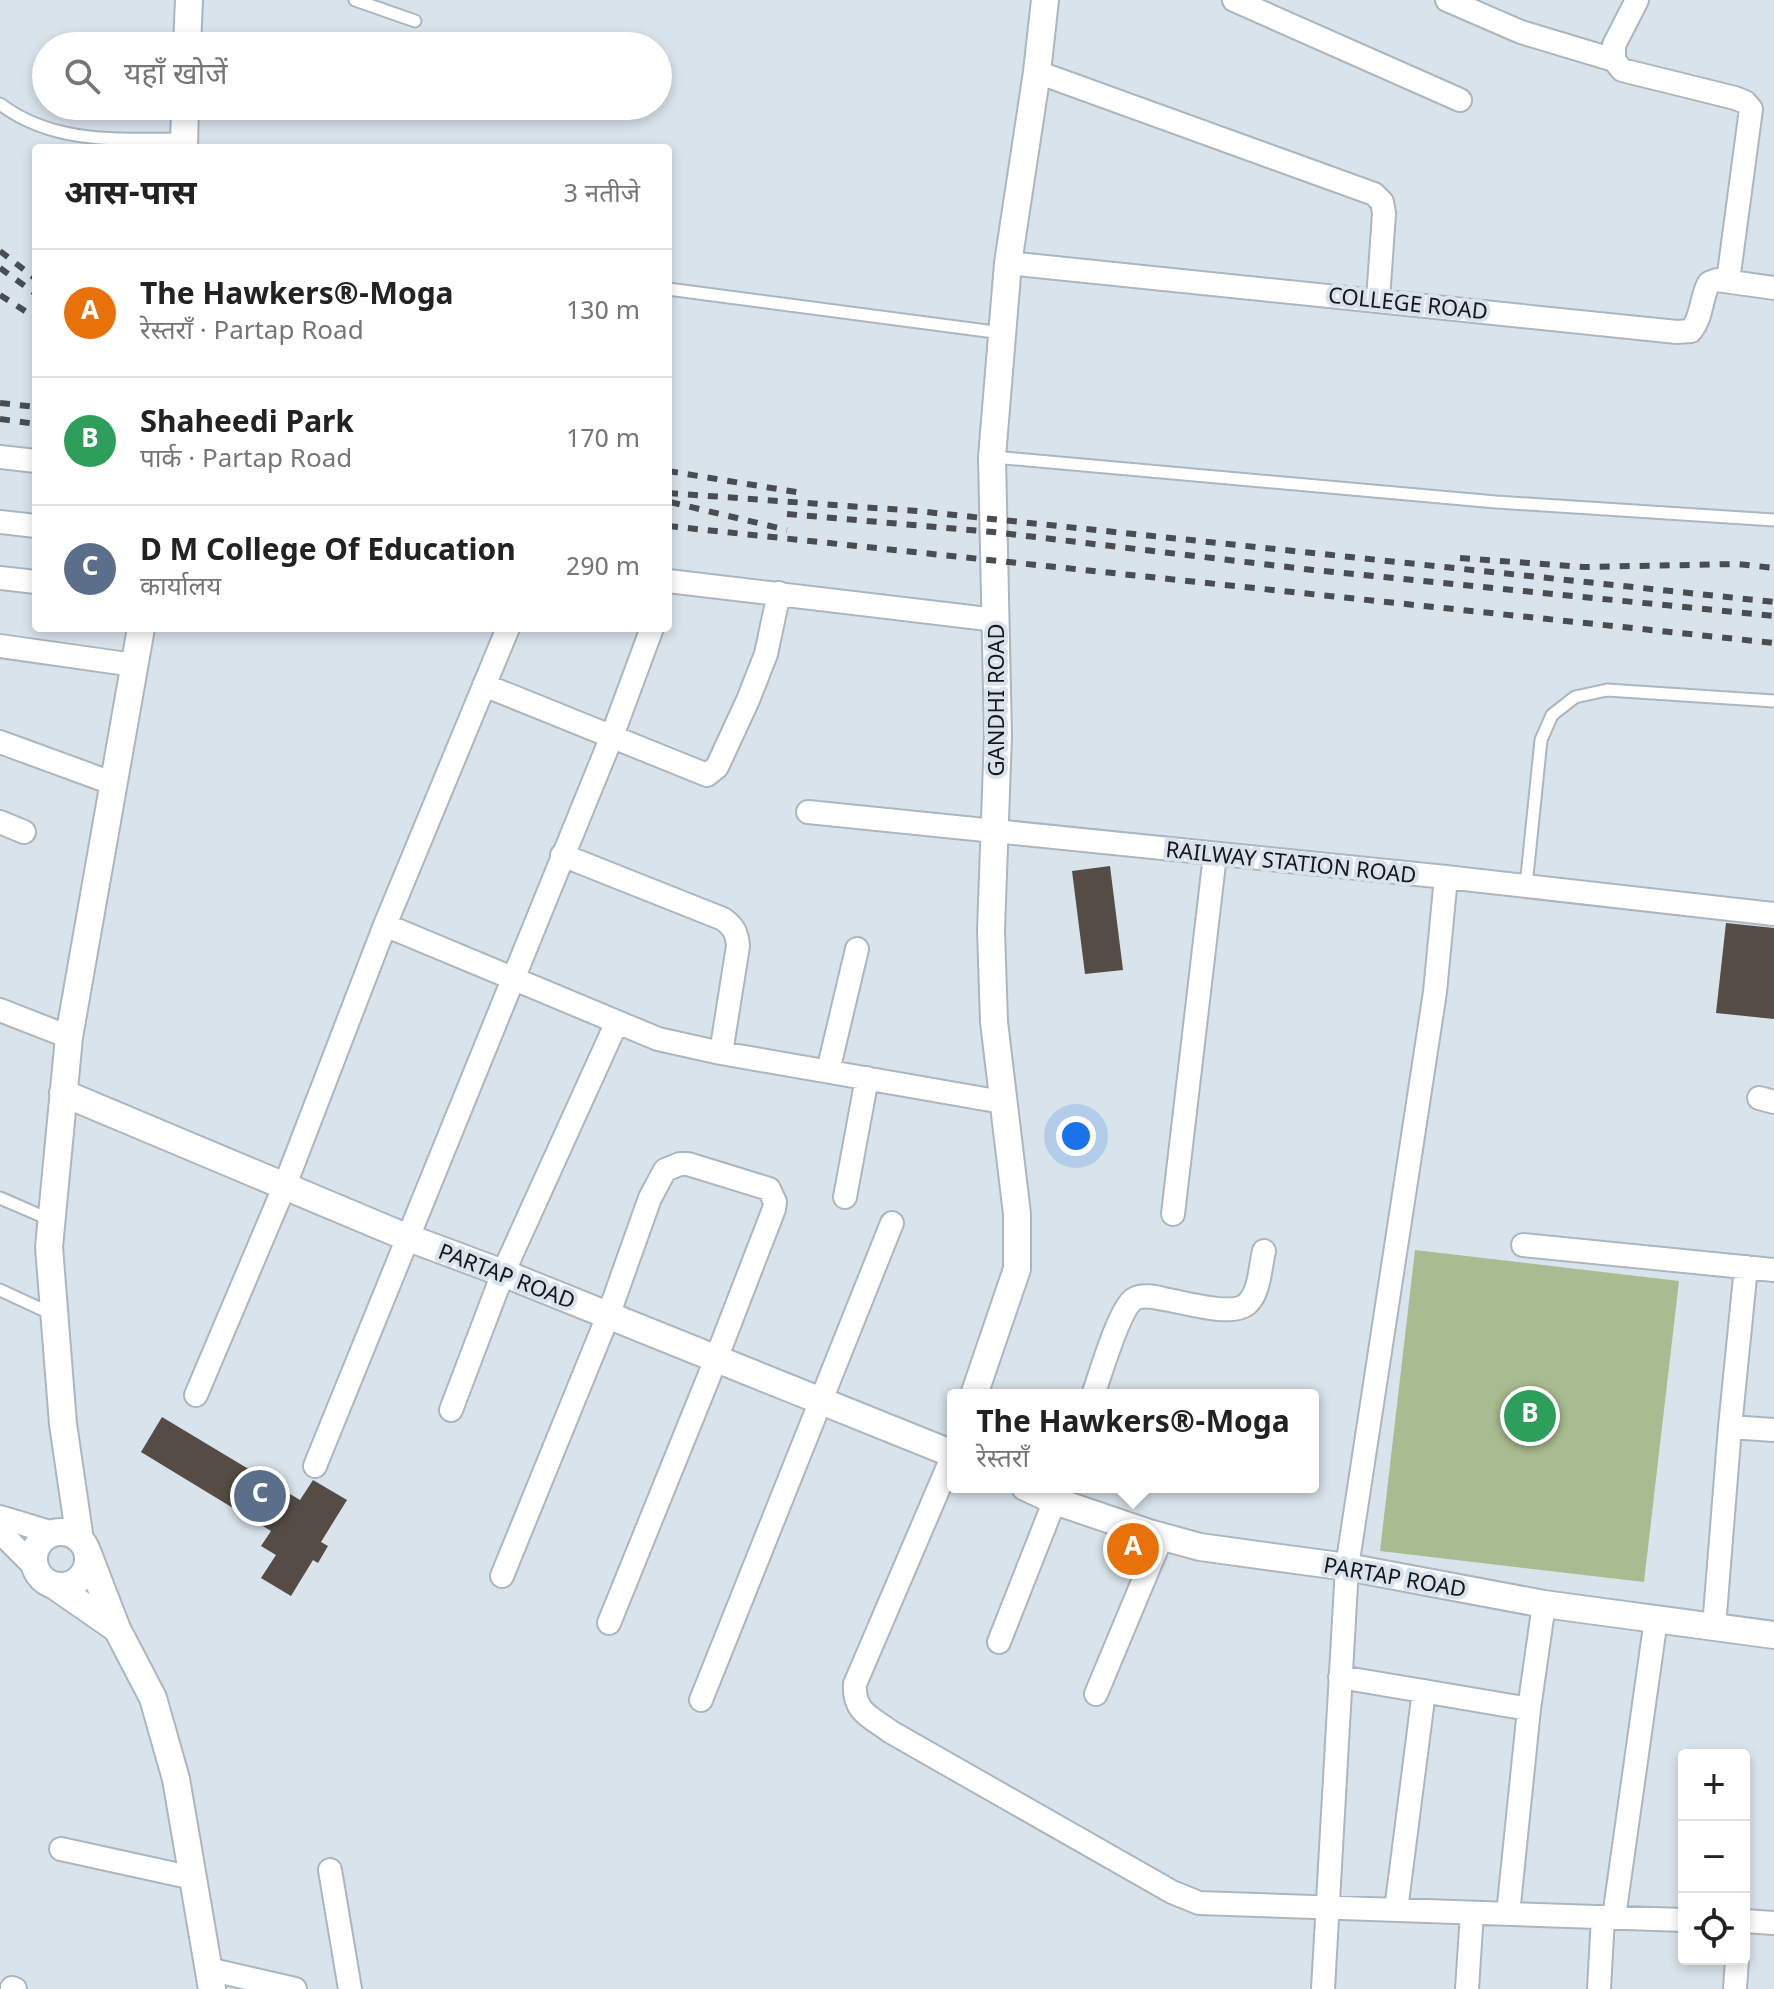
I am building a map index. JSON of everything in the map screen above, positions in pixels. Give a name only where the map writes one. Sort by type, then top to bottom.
[{"type":"street","points":[[188,32],[189,0]]},
{"type":"street","name":"GANDHI ROAD","points":[[976,1389],[1017,1269],[1017,1214],[994,1022],[991,930],[996,831],[992,457],[1008,263],[1045,0]]},
{"type":"street","points":[[1234,0],[1460,100]]},
{"type":"street","points":[[1447,0],[1521,32],[1614,60],[1622,70],[1637,76],[1745,102],[1751,109],[1728,281],[1774,288]]},
{"type":"street","points":[[1614,60],[1614,45],[1637,0]]},
{"type":"street","points":[[1037,72],[1374,194],[1382,202],[1384,213],[1378,300]]},
{"type":"street","points":[[184,144],[185,120]]},
{"type":"street","name":"COLLEGE ROAD","points":[[1008,263],[1677,332],[1691,331],[1699,321],[1704,291],[1709,283],[1728,281]]},
{"type":"street","points":[[0,457],[32,461]]},
{"type":"street","points":[[0,522],[32,526]]},
{"type":"street","points":[[0,578],[32,582]]},
{"type":"street","points":[[672,583],[996,620]]},
{"type":"street","points":[[484,685],[701,774],[712,772],[753,689],[766,654],[779,593]]},
{"type":"street","points":[[55,1586],[69,1585],[81,1578],[87,1566],[63,1424],[49,1247],[69,1037],[140,632]]},
{"type":"street","points":[[196,1395],[285,1185],[385,925],[506,632]]},
{"type":"street","points":[[315,1466],[612,736],[651,632]]},
{"type":"street","points":[[0,646],[134,665]]},
{"type":"street","points":[[0,742],[112,783]]},
{"type":"street","name":"RAILWAY STATION ROAD","points":[[808,812],[1774,914]]},
{"type":"street","points":[[0,822],[24,832]]},
{"type":"street","points":[[562,855],[732,925],[738,946],[721,1053]]},
{"type":"street","points":[[1173,1214],[1215,855]]},
{"type":"street","points":[[1323,1989],[1347,1567],[1433,1008],[1446,877]]},
{"type":"street","points":[[385,925],[658,1039],[721,1053],[1002,1102]]},
{"type":"street","points":[[828,1071],[857,949]]},
{"type":"street","points":[[0,1010],[69,1037]]},
{"type":"street","points":[[451,1410],[503,1273],[616,1024]]},
{"type":"street","points":[[845,1197],[867,1078]]},
{"type":"street","name":"PARTAP ROAD","points":[[63,1093],[406,1237],[503,1273],[947,1453]]},
{"type":"street","points":[[502,1576],[608,1316],[650,1198],[665,1170],[688,1164],[761,1185],[769,1189],[775,1202],[716,1359],[609,1623]]},
{"type":"street","points":[[701,1700],[892,1223]]},
{"type":"street","points":[[1523,1245],[1774,1270]]},
{"type":"street","points":[[1095,1389],[1114,1335],[1128,1306],[1136,1298],[1155,1297],[1238,1309],[1248,1304],[1256,1290],[1264,1251]]},
{"type":"street","points":[[1714,1627],[1746,1267]]},
{"type":"street","points":[[1730,1427],[1774,1430]]},
{"type":"street","points":[[947,1469],[858,1672],[854,1698],[858,1707],[891,1732],[1172,1892],[1199,1903],[1678,1920]]},
{"type":"street","points":[[999,1642],[1058,1494]]},
{"type":"street","name":"PARTAP ROAD","points":[[1058,1494],[1162,1536],[1200,1547],[1347,1567],[1544,1604],[1774,1635]]},
{"type":"street","points":[[0,1517],[53,1533],[67,1533],[83,1546],[117,1629],[153,1698],[176,1779],[210,1979],[295,1989]]},
{"type":"street","points":[[0,1532],[35,1567],[42,1579],[117,1629]]},
{"type":"street","points":[[35,1567],[34,1553],[41,1541],[53,1533]]},
{"type":"street","points":[[1096,1694],[1162,1536]]},
{"type":"street","points":[[1508,1914],[1529,1709],[1544,1604]]},
{"type":"street","points":[[1599,1989],[1656,1619]]},
{"type":"street","points":[[1774,1627],[1774,1635]]},
{"type":"street","points":[[1340,1677],[1529,1709]]},
{"type":"street","points":[[1396,1910],[1424,1691]]},
{"type":"street","points":[[61,1849],[193,1878]]},
{"type":"street","points":[[330,1870],[350,1989]]},
{"type":"street","points":[[1467,1989],[1472,1913]]},
{"type":"street","points":[[1750,1921],[1774,1923]]},
{"type":"street","points":[[1735,1989],[1737,1965]]},
{"type":"lane","points":[[355,0],[415,21]]},
{"type":"lane","points":[[0,104],[45,129],[95,139],[184,144]]},
{"type":"lane","points":[[672,290],[1002,333]]},
{"type":"lane","points":[[992,457],[1496,502],[1774,520]]},
{"type":"lane","points":[[1526,886],[1541,740],[1552,715],[1575,697],[1607,690],[1774,701]]},
{"type":"lane","points":[[0,1198],[52,1220]]},
{"type":"lane","points":[[0,1290],[54,1315]]},
{"type":"green space","points":[[1415,1250],[1679,1281],[1644,1582],[1380,1551]]},
{"type":"building","points":[[1110,866],[1123,970],[1085,974],[1072,871]]},
{"type":"building","points":[[1726,923],[1774,928],[1774,1019],[1716,1013]]},
{"type":"building","points":[[162,1417],[300,1500],[313,1480],[347,1500],[321,1542],[328,1546],[318,1563],[313,1560],[291,1596],[261,1578],[276,1555],[261,1546],[271,1531],[141,1452]]},
{"type":"railway","points":[[0,251],[32,276]]},
{"type":"railway","points":[[0,268],[32,291]]},
{"type":"railway","points":[[0,295],[32,315]]},
{"type":"railway","points":[[0,403],[32,407]]},
{"type":"railway","points":[[0,419],[32,423]]},
{"type":"railway","points":[[672,472],[802,493]]},
{"type":"railway","points":[[672,493],[917,511],[1774,602]]},
{"type":"railway","points":[[672,502],[787,530]]},
{"type":"railway","points":[[787,514],[993,532],[1313,570],[1774,616]]},
{"type":"railway","points":[[672,526],[1774,643]]},
{"type":"railway","points":[[1460,558],[1584,567],[1738,564],[1774,568]]},
{"type":"place","name":"Shaheedi Park","points":[[1530,1416]]},
{"type":"place","name":"D M College Of Education","points":[[260,1496]]},
{"type":"place","name":"The Hawkers®-Moga","points":[[1133,1549]]}]
